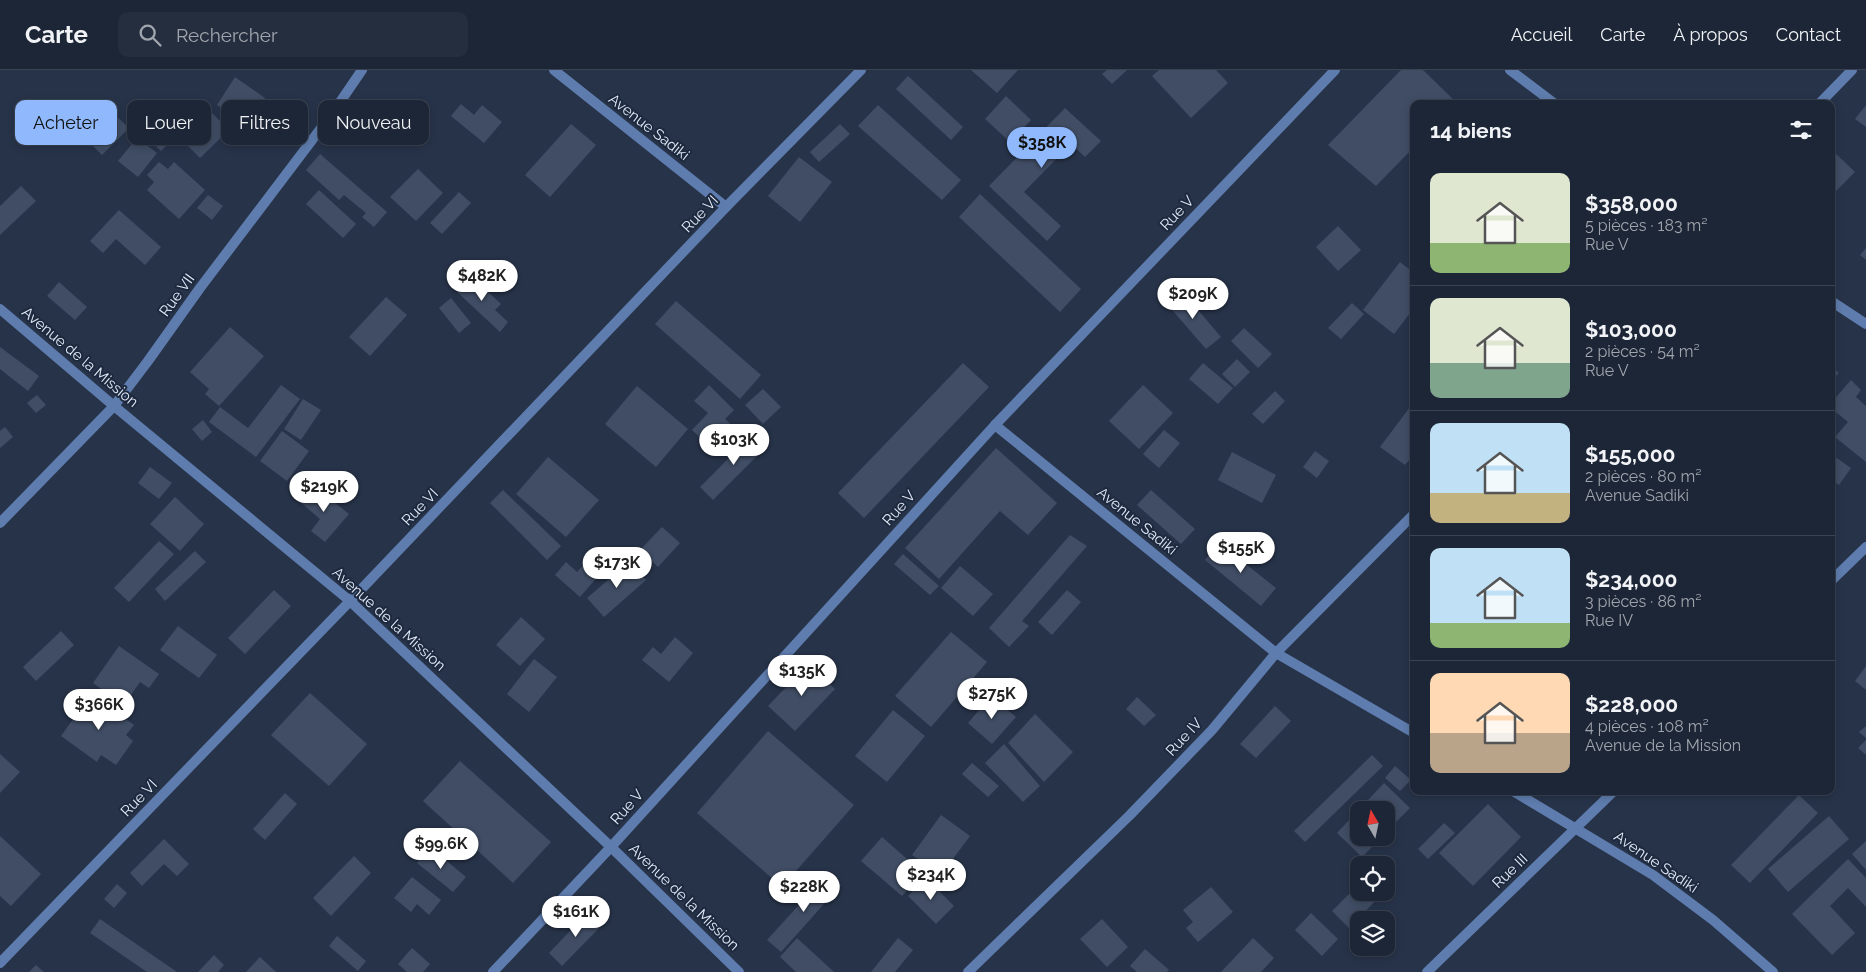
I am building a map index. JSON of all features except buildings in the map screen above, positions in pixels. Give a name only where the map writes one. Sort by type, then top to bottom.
[{"type":"street","name":"Rue VII","points":[[0,523],[114,406],[200,288],[334,111],[362,70]]},
{"type":"street","name":"Avenue Sadiki","points":[[554,70],[726,207]]},
{"type":"street","name":"Rue VI","points":[[0,963],[350,601],[726,207],[861,70]]},
{"type":"street","name":"Rue V","points":[[493,972],[611,847],[995,424],[1335,70]]},
{"type":"street","points":[[1510,70],[1549,100]]},
{"type":"street","points":[[1823,100],[1852,70]]},
{"type":"street","points":[[1835,304],[1866,324]]},
{"type":"street","name":"Avenue de la Mission","points":[[0,309],[350,601],[611,847],[739,972]]},
{"type":"street","name":"Avenue Sadiki","points":[[995,424],[1276,653],[1410,731]]},
{"type":"street","name":"Rue IV","points":[[968,972],[1130,815],[1212,730],[1276,653],[1410,518]]},
{"type":"street","points":[[1835,577],[1866,547]]},
{"type":"street","name":"Avenue Sadiki","points":[[1520,795],[1653,875],[1713,920],[1773,972]]},
{"type":"street","name":"Rue III","points":[[1427,972],[1610,795]]}]
